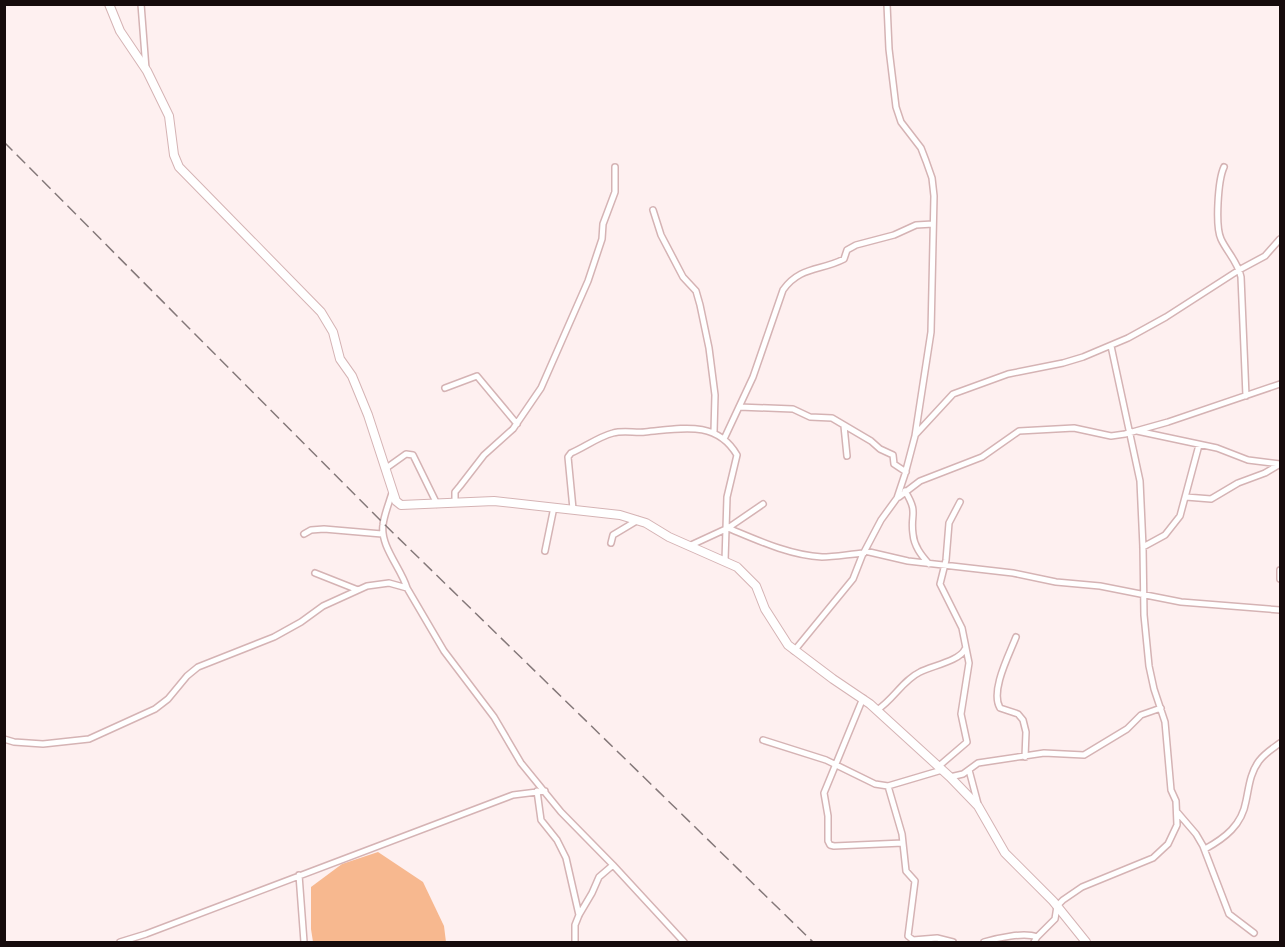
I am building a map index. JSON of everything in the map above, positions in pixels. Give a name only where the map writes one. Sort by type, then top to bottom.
[{"type":"street","points":[[109,4],[120,31],[147,71],[169,116],[174,155],[179,167],[326,319],[336,340],[340,360],[352,376],[368,415],[396,501],[401,505],[494,501],[620,515],[638,520],[737,567],[756,586],[765,609],[794,651],[863,698],[941,768],[978,806],[1005,853],[1057,906],[1086,942]]},
{"type":"street","points":[[141,4],[147,71]]},
{"type":"street","points":[[887,4],[889,49],[896,107],[901,122],[921,148],[934,196],[931,332],[915,436],[897,498]]},
{"type":"street","points":[[455,503],[456,492],[484,455],[517,424],[541,388],[588,281],[602,239],[603,224],[615,192],[615,167]]},
{"type":"street","points":[[1224,167],[1219,181],[1219,234],[1239,270],[1243,300],[1246,396]]},
{"type":"street","points":[[653,210],[661,235],[683,277],[696,291],[700,305],[709,348],[715,395],[714,432]]},
{"type":"street","points":[[724,439],[753,377],[783,290],[794,277],[844,259],[849,248],[856,245],[894,235],[916,225],[933,224]]},
{"type":"street","points":[[915,436],[947,398],[958,392],[1008,374],[1063,363],[1111,346],[1166,317],[1265,256],[1281,239]]},
{"type":"street","points":[[984,942],[1032,935],[1035,940],[1055,919],[1057,906],[1068,895],[1153,858],[1168,844],[1177,825],[1176,801],[1171,790],[1166,733],[1149,666],[1143,594],[1140,481],[1133,432],[1111,346]]},
{"type":"street","points":[[445,388],[477,376],[517,424]]},
{"type":"street","points":[[794,651],[853,579],[881,520],[897,498],[920,481],[982,457],[1019,431],[1081,428],[1111,436],[1133,432],[1281,384]]},
{"type":"street","points":[[739,407],[793,409],[810,417],[832,418],[871,441],[880,449],[893,454],[894,464],[906,472]]},
{"type":"street","points":[[844,426],[847,456]]},
{"type":"street","points":[[573,509],[568,457],[571,453],[614,432],[645,432],[670,428],[714,432],[736,452],[737,458],[727,497],[725,561]]},
{"type":"street","points":[[1133,432],[1216,448],[1248,460],[1281,464]]},
{"type":"street","points":[[1143,547],[1170,530],[1180,516],[1199,445]]},
{"type":"street","points":[[385,469],[406,454],[413,455],[437,504]]},
{"type":"street","points":[[1186,497],[1211,499],[1238,483],[1281,464]]},
{"type":"street","points":[[905,491],[914,511],[912,531],[914,539],[917,548],[929,564]]},
{"type":"street","points":[[392,493],[382,534],[407,588],[453,666],[494,717],[521,763],[561,812],[684,942]]},
{"type":"street","points":[[763,740],[826,760],[868,782],[888,786],[941,768],[967,742],[961,716],[969,668],[962,628],[940,584],[948,549],[949,523],[960,502]]},
{"type":"street","points":[[689,546],[726,529],[763,504]]},
{"type":"street","points":[[546,551],[554,507]]},
{"type":"street","points":[[611,543],[613,535],[638,520]]},
{"type":"street","points":[[303,534],[310,530],[324,529],[382,534]]},
{"type":"street","points":[[726,529],[812,556],[823,557],[864,552],[929,564],[1085,584],[1181,602],[1281,610]]},
{"type":"street","points":[[1281,570],[1281,579]]},
{"type":"street","points":[[315,573],[358,590]]},
{"type":"street","points":[[4,739],[43,744],[83,741],[154,709],[168,699],[187,676],[198,667],[274,637],[323,606],[367,586],[381,584],[407,588]]},
{"type":"street","points":[[1016,637],[999,682],[997,699],[1000,708],[1018,714],[1025,723],[1025,757]]},
{"type":"street","points":[[877,710],[917,673],[960,656],[965,649]]},
{"type":"street","points":[[863,698],[824,793],[830,844],[903,843]]},
{"type":"street","points":[[950,777],[969,770],[971,766],[978,763],[1050,753],[1084,755],[1127,729],[1141,715],[1161,708]]},
{"type":"street","points":[[1205,849],[1221,840],[1239,820],[1246,805],[1252,774],[1258,762],[1270,749],[1281,743]]},
{"type":"street","points":[[969,770],[978,806]]},
{"type":"street","points":[[888,786],[903,843],[906,871],[915,883],[909,920],[909,938],[913,940],[937,938],[954,942]]},
{"type":"street","points":[[120,942],[129,941],[513,795],[545,791]]},
{"type":"street","points":[[537,792],[541,820],[557,840],[566,858],[579,915]]},
{"type":"street","points":[[1177,812],[1196,834],[1205,849],[1229,914],[1254,933]]},
{"type":"street","points":[[575,942],[575,925],[579,915],[599,877],[613,865]]},
{"type":"street","points":[[299,876],[304,942]]},
{"type":"shaded area","points":[[378,852],[423,882],[444,926],[446,942],[313,942],[311,887],[342,864]]},
{"type":"railway","points":[[4,142],[383,523],[813,942]]}]
